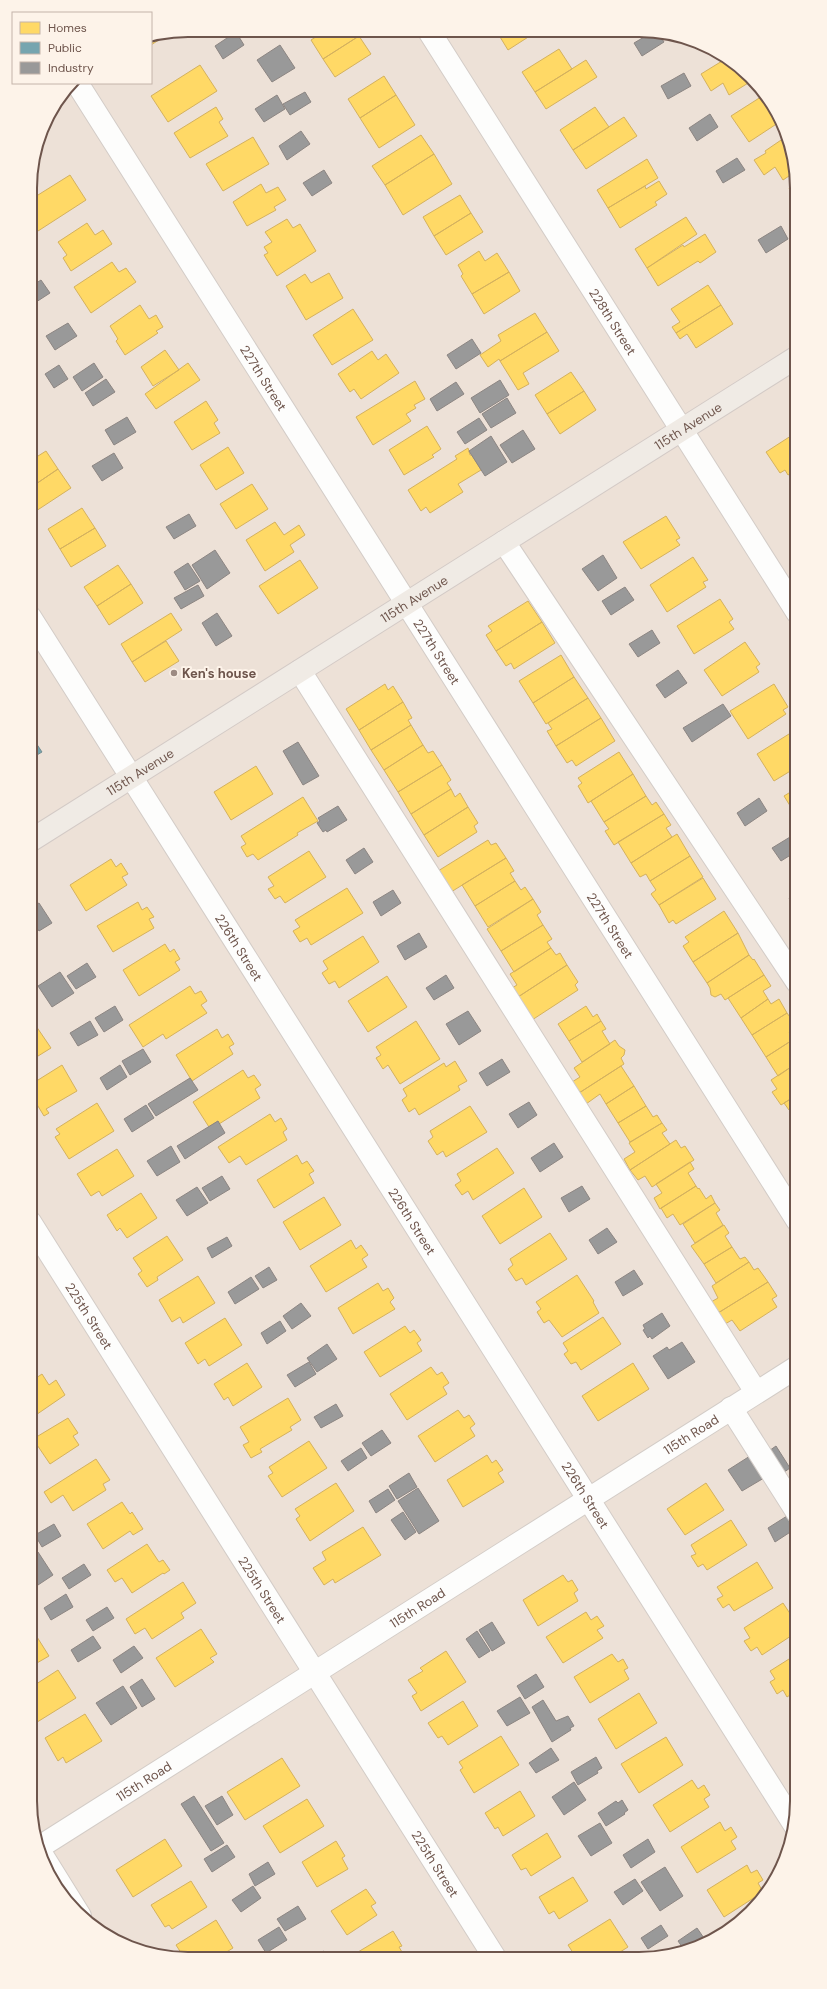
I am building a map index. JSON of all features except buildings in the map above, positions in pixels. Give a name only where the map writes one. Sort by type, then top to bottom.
[{"type":"main road","name":"115th Avenue","points":[[37,836],[790,361]]},
{"type":"street","name":"228th Street","points":[[432,37],[790,601]]},
{"type":"street","name":"227th Street","points":[[78,84],[790,1209]]},
{"type":"street","points":[[504,542],[790,971]]},
{"type":"street","name":"226th Street","points":[[37,629],[789,1817]]},
{"type":"street","points":[[300,671],[756,1392]]},
{"type":"street","name":"225th Street","points":[[37,1233],[491,1952]]},
{"type":"street","name":"115th Road","points":[[44,1845],[314,1671],[790,1371]]},
{"type":"street","points":[[731,1408],[790,1501]]},
{"type":"shaded area","points":[[168,38],[659,38],[697,48],[715,57],[739,74],[753,88],[770,112],[779,130],[785,149],[790,178],[790,1811],[785,1840],[779,1859],[770,1877],[753,1901],[739,1915],[715,1932],[697,1941],[678,1947],[649,1952],[168,1951],[130,1941],[112,1932],[88,1915],[74,1901],[57,1877],[48,1859],[42,1840],[37,1811],[37,178],[42,149],[48,130],[57,112],[74,88],[78,84],[152,84],[152,41]]},
{"type":"place","name":"Ken's house","points":[[174,673]]}]
